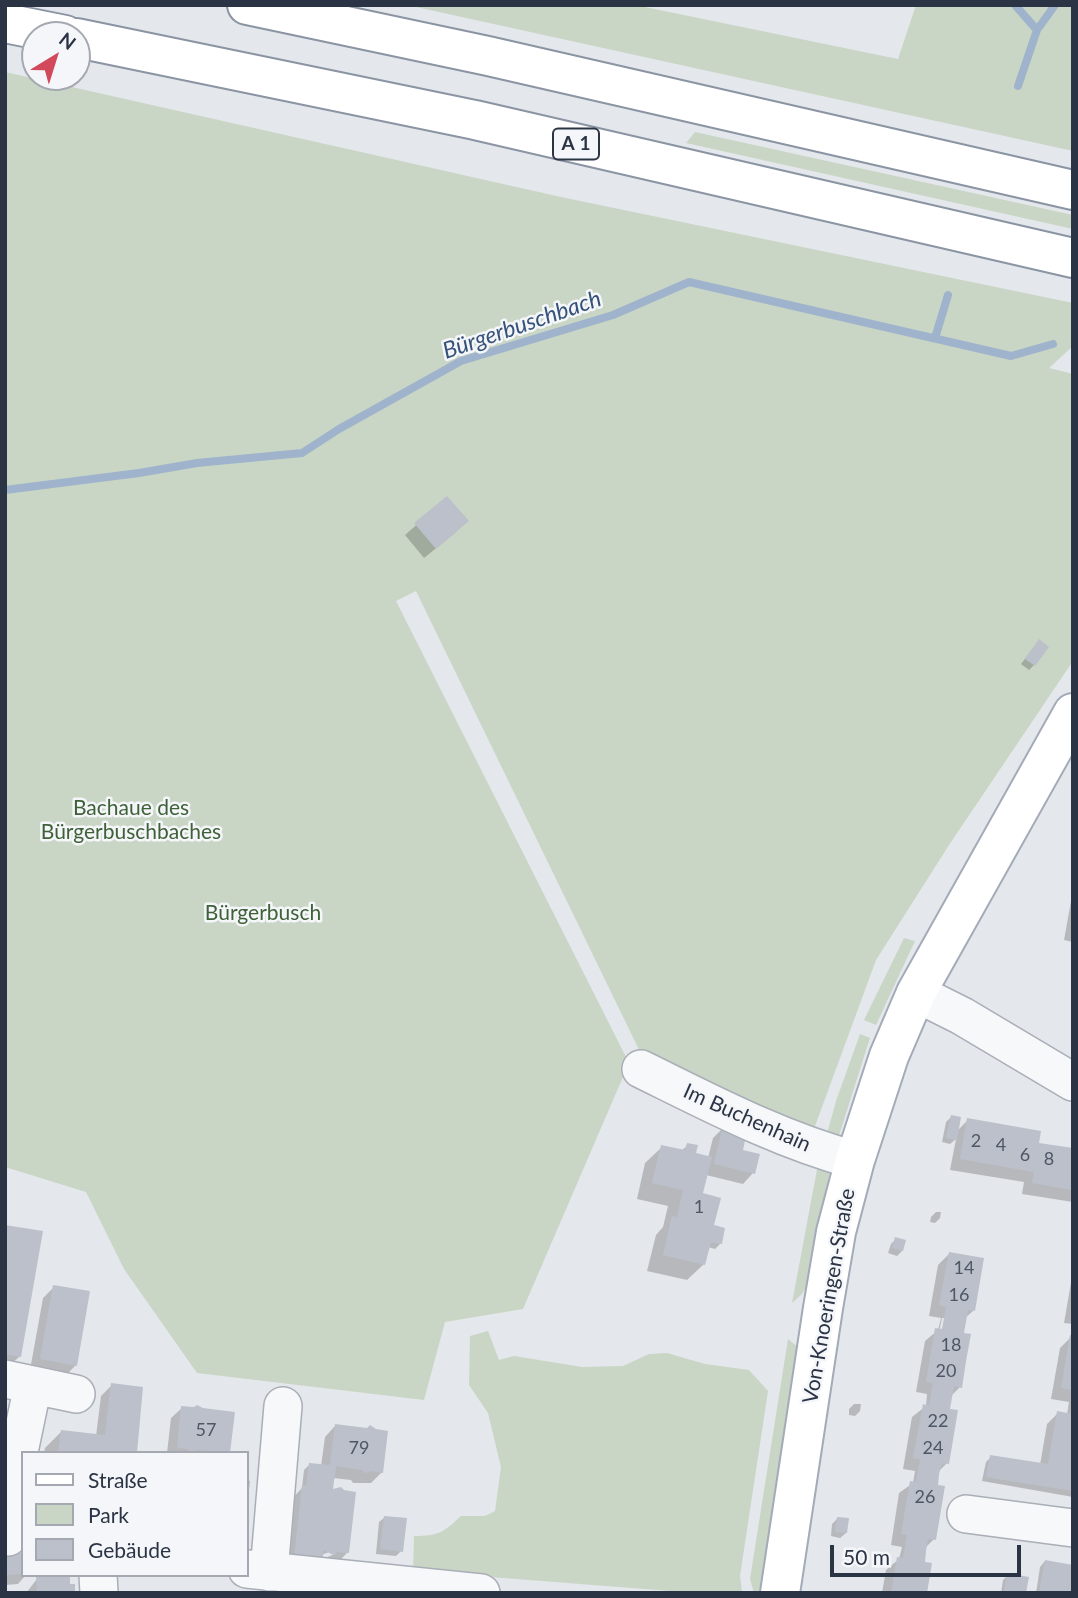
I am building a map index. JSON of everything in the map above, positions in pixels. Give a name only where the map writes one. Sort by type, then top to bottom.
[{"type":"main road","points":[[247,5],[488,56],[1073,190]]},
{"type":"main road","name":"A 1","points":[[91,40],[475,121],[1073,258]]},
{"type":"main road","name":"Von-Knoeringen-Straße","points":[[780,1593],[822,1308],[836,1232],[855,1160],[892,1049],[916,993],[1073,713]]},
{"type":"street","points":[[916,993],[962,1016],[1073,1082]]},
{"type":"street","name":"Im Buchenhain","points":[[641,1069],[738,1117],[819,1150],[855,1160]]},
{"type":"street","points":[[12,1538],[11,1490],[19,1382],[76,1394]]},
{"type":"street","points":[[284,1406],[258,1571],[481,1593]]},
{"type":"street","points":[[966,1514],[1073,1528]]},
{"type":"green space","points":[[407,5],[635,5],[898,59],[916,5],[1073,5],[1073,151]]},
{"type":"green space","name":"Bürgerbusch","points":[[5,72],[21,76],[21,91],[90,91],[561,197],[1073,303],[1073,346],[1049,368],[1073,374],[1073,661],[949,845],[876,960],[811,1137],[645,1062],[416,591],[396,601],[629,1063],[523,1309],[445,1322],[424,1400],[197,1373],[124,1269],[86,1192],[5,1167]]},
{"type":"green space","points":[[695,132],[1073,215],[1073,229],[686,143]]},
{"type":"green space","points":[[904,938],[915,941],[876,1025],[864,1020]]},
{"type":"green space","points":[[860,1034],[870,1038],[836,1145],[824,1145],[836,1101]]},
{"type":"green space","points":[[819,1159],[831,1166],[808,1284],[792,1303]]},
{"type":"green space","points":[[488,1331],[499,1360],[514,1356],[582,1367],[623,1366],[649,1354],[667,1353],[705,1364],[749,1370],[768,1391],[740,1576],[742,1593],[696,1593],[413,1571],[414,1536],[440,1532],[461,1516],[485,1516],[495,1511],[501,1467],[488,1413],[469,1385],[470,1336]]},
{"type":"green space","points":[[788,1339],[799,1348],[764,1580],[759,1593],[754,1593],[750,1579]]},
{"type":"building","points":[[447,496],[469,521],[436,549],[414,523]]},
{"type":"building","points":[[1039,639],[1049,647],[1035,666],[1025,659]]},
{"type":"building","points":[[951,1115],[961,1117],[957,1140],[946,1138]]},
{"type":"building","points":[[967,1118],[1041,1131],[1039,1143],[1073,1148],[1073,1190],[1032,1183],[1034,1172],[960,1159]]},
{"type":"building","points":[[723,1125],[747,1131],[743,1150],[760,1154],[755,1174],[714,1164]]},
{"type":"building","points":[[687,1143],[698,1145],[696,1153],[712,1157],[703,1193],[721,1198],[714,1225],[725,1228],[722,1244],[711,1242],[705,1265],[663,1255],[672,1216],[677,1217],[683,1190],[652,1183],[661,1145],[685,1150]]},
{"type":"building","points":[[5,1225],[43,1231],[21,1357],[5,1354]]},
{"type":"building","points":[[895,1237],[906,1240],[903,1251],[892,1248]]},
{"type":"building","points":[[949,1252],[984,1258],[975,1311],[968,1310],[964,1333],[971,1334],[962,1388],[954,1386],[950,1409],[958,1410],[949,1464],[942,1463],[939,1474],[938,1485],[945,1486],[936,1540],[928,1539],[925,1562],[932,1563],[927,1593],[891,1593],[897,1557],[903,1558],[907,1535],[901,1534],[910,1481],[916,1482],[920,1459],[913,1458],[923,1404],[929,1406],[933,1383],[926,1382],[935,1328],[942,1329],[946,1307],[939,1305]]},
{"type":"building","points":[[53,1285],[90,1291],[77,1366],[40,1359]]},
{"type":"building","points":[[1070,1335],[1073,1335],[1073,1390],[1061,1388]]},
{"type":"building","points":[[111,1383],[143,1387],[137,1451],[58,1451],[61,1430],[105,1435]]},
{"type":"building","points":[[197,1405],[235,1412],[230,1451],[190,1451],[177,1448],[181,1406]]},
{"type":"building","points":[[1057,1411],[1073,1414],[1073,1491],[986,1477],[990,1455],[1048,1464]]},
{"type":"building","points":[[335,1424],[367,1428],[370,1425],[388,1431],[383,1473],[365,1473],[362,1470],[336,1466],[333,1489],[341,1487],[356,1492],[349,1553],[337,1552],[333,1555],[324,1550],[322,1562],[294,1559],[302,1485],[306,1486],[309,1463],[330,1465]]},
{"type":"building","points":[[384,1516],[407,1518],[403,1552],[380,1549]]},
{"type":"building","points":[[837,1517],[849,1518],[847,1533],[835,1532]]},
{"type":"building","points":[[5,1551],[21,1553],[21,1574],[5,1575]]},
{"type":"building","points":[[1045,1560],[1073,1565],[1073,1593],[1039,1593]]},
{"type":"building","points":[[1007,1573],[1029,1577],[1026,1593],[1004,1593]]},
{"type":"building","points":[[36,1577],[70,1577],[70,1584],[75,1584],[75,1593],[37,1593]]},
{"type":"waterway","name":"Bürgerbuschbach","points":[[1015,5],[1037,30]]},
{"type":"waterway","name":"Bürgerbuschbach","points":[[1018,86],[1037,30],[1055,5]]},
{"type":"waterway","name":"Bürgerbuschbach","points":[[5,490],[197,463],[302,453],[339,429],[461,361],[613,315],[689,282],[1011,356],[1053,344]]},
{"type":"waterway","name":"Bürgerbuschbach","points":[[935,338],[948,295]]},
{"type":"park label","name":"Bachaue des Bürgerbuschbaches","points":[[131,820]]}]
